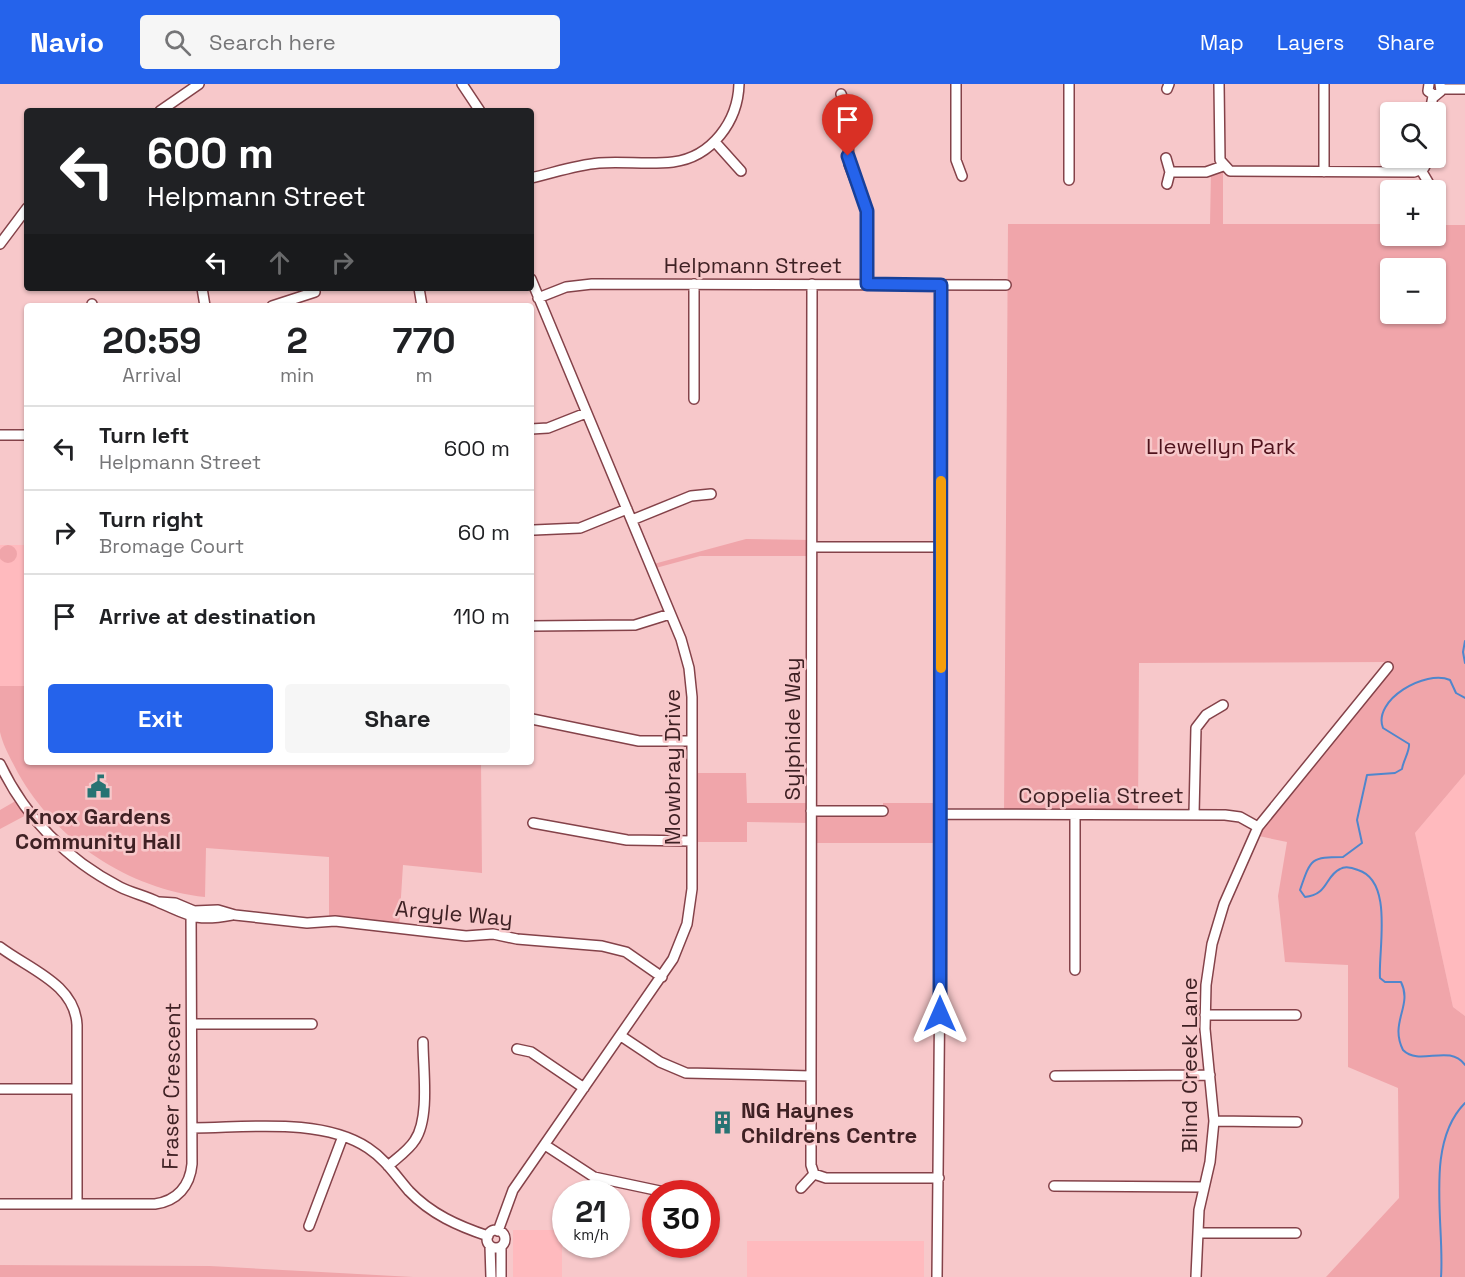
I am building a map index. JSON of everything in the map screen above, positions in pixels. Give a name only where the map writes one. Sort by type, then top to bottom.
[{"type":"street","points":[[164,108],[199,84]]},
{"type":"street","points":[[462,84],[478,108]]},
{"type":"street","points":[[534,177],[591,164],[680,161],[696,154],[715,142],[730,122],[736,109],[739,84]]},
{"type":"street","points":[[956,84],[956,160],[962,176]]},
{"type":"street","points":[[1069,84],[1069,180]]},
{"type":"street","points":[[1219,84],[1220,158],[1223,166]]},
{"type":"street","points":[[1324,84],[1324,171]]},
{"type":"street","points":[[1428,84],[1428,91],[1433,96]]},
{"type":"street","points":[[1433,96],[1438,94],[1441,87],[1465,89]]},
{"type":"street","points":[[841,94],[847,109],[849,164],[867,211],[867,284]]},
{"type":"street","points":[[1432,102],[1433,96]]},
{"type":"street","points":[[715,142],[741,171]]},
{"type":"street","points":[[1166,158],[1170,172],[1167,184]]},
{"type":"street","points":[[1170,172],[1206,172],[1223,166],[1236,172],[1421,170],[1427,180]]},
{"type":"street","points":[[0,244],[24,212]]},
{"type":"street","points":[[694,284],[694,399]]},
{"type":"street","name":"Sylphide Way","points":[[812,284],[811,1165],[814,1174]]},
{"type":"street","name":"Helpmann Street","points":[[538,298],[582,285],[1006,285]]},
{"type":"street","points":[[937,1277],[941,814],[941,285]]},
{"type":"street","name":"Mowbray Drive","points":[[498,1231],[513,1190],[662,977],[677,951],[688,918],[692,890],[691,675],[681,639],[534,287]]},
{"type":"street","points":[[281,303],[315,292]]},
{"type":"street","points":[[534,429],[548,428],[586,413]]},
{"type":"street","points":[[0,435],[24,435]]},
{"type":"street","points":[[632,520],[691,496],[711,494]]},
{"type":"street","points":[[534,530],[580,528],[627,509]]},
{"type":"street","points":[[812,547],[941,547]]},
{"type":"street","points":[[534,626],[635,625],[670,614]]},
{"type":"street","name":"Blind Creek Lane","points":[[1198,1277],[1198,1233],[1212,1149],[1214,1121],[1205,1014],[1208,974],[1218,923],[1238,869],[1258,827],[1388,667]]},
{"type":"street","points":[[1194,814],[1196,728],[1206,715],[1223,705]]},
{"type":"street","points":[[534,719],[639,741],[692,741]]},
{"type":"street","points":[[0,764],[26,809],[64,849],[110,881],[193,914]]},
{"type":"street","points":[[811,812],[883,811]]},
{"type":"street","name":"Coppelia Street","points":[[941,814],[1194,814],[1236,816],[1258,827]]},
{"type":"street","points":[[1075,815],[1075,970]]},
{"type":"street","points":[[533,823],[632,841],[692,841]]},
{"type":"street","name":"Argyle Way","points":[[193,914],[235,915],[307,923],[335,921],[466,936],[493,934],[517,939],[603,946],[626,952],[662,977]]},
{"type":"street","name":"Fraser Crescent","points":[[0,1204],[155,1204],[171,1200],[182,1191],[190,1178],[192,1128],[193,914]]},
{"type":"street","points":[[0,947],[57,985],[73,1002],[77,1025],[77,1204]]},
{"type":"street","points":[[1205,1014],[1296,1015]]},
{"type":"street","points":[[192,1024],[312,1024]]},
{"type":"street","points":[[621,1036],[666,1066],[686,1073],[811,1076]]},
{"type":"street","points":[[388,1166],[414,1142],[421,1126],[423,1042]]},
{"type":"street","points":[[517,1049],[531,1052],[584,1088]]},
{"type":"street","points":[[1055,1076],[1210,1075]]},
{"type":"street","points":[[0,1089],[76,1089]]},
{"type":"street","points":[[1214,1121],[1297,1122]]},
{"type":"street","points":[[192,1128],[306,1128],[343,1136],[368,1148],[388,1166],[416,1198],[434,1212],[493,1243],[501,1277]]},
{"type":"street","points":[[309,1226],[343,1136]]},
{"type":"street","points":[[545,1145],[594,1177],[642,1188]]},
{"type":"street","points":[[801,1188],[814,1174],[826,1178],[939,1178]]},
{"type":"street","points":[[1054,1186],[1204,1187]]},
{"type":"street","points":[[491,1277],[493,1243],[498,1231],[504,1236],[493,1243]]},
{"type":"street","points":[[1198,1233],[1296,1233]]},
{"type":"shaded area","points":[[0,545],[24,545],[24,686],[0,686]]},
{"type":"shaded area","points":[[1465,774],[1465,1016],[1453,1007],[1415,833]]},
{"type":"shaded area","points":[[513,1230],[552,1230],[552,1258],[562,1258],[562,1277],[513,1277]]},
{"type":"shaded area","points":[[747,1241],[924,1241],[924,1277],[747,1277]]},
{"type":"green space","name":"Llewellyn Park","points":[[1223,166],[1223,224],[1380,224],[1380,246],[1446,246],[1446,225],[1465,225],[1465,774],[1415,833],[1453,1007],[1465,1016],[1465,1277],[1326,1277],[1399,1198],[1398,1088],[1348,1067],[1348,965],[1285,962],[1278,896],[1287,842],[1254,835],[1389,662],[1139,663],[1138,814],[1004,815],[1008,224],[1210,224],[1211,171]]},
{"type":"green space","points":[[746,539],[812,540],[812,556],[700,556],[652,569],[650,565]]},
{"type":"green space","points":[[8,545],[14,548],[17,554],[14,560],[8,563],[2,560],[-1,554],[2,548]]},
{"type":"green space","points":[[0,686],[24,686],[24,765],[481,765],[482,873],[403,865],[399,928],[329,921],[329,857],[206,848],[205,897],[149,884],[97,858],[53,820],[34,798],[18,773],[0,732]]},
{"type":"green space","points":[[692,773],[746,773],[747,803],[811,803],[811,811],[883,811],[883,803],[941,803],[941,843],[811,843],[811,823],[747,822],[747,842],[692,842]]},
{"type":"green space","points":[[19,799],[30,813],[0,829],[0,810]]},
{"type":"green space","points":[[0,1265],[210,1266],[413,1277],[0,1277]]},
{"type":"waterway","points":[[1465,641],[1463,652],[1465,663]]},
{"type":"waterway","points":[[1465,698],[1456,693],[1450,680],[1428,679],[1403,689],[1385,707],[1382,717],[1383,728],[1409,744],[1402,769],[1395,773],[1367,775],[1357,820],[1362,843],[1343,857],[1318,859],[1310,865],[1300,890],[1305,897],[1312,896],[1322,889],[1335,872],[1344,868],[1356,869],[1369,877],[1376,888],[1382,918],[1380,978],[1385,982],[1401,982],[1404,991],[1398,1031],[1403,1050],[1410,1055],[1451,1056],[1465,1065]]},
{"type":"waterway","points":[[1441,1277],[1440,1162],[1452,1120],[1465,1103]]},
{"type":"slow traffic","points":[[941,481],[941,668]]},
{"type":"place","name":"Knox Gardens Community Hall","points":[[98,787]]},
{"type":"place","name":"NG Haynes Childrens Centre","points":[[723,1123]]},
{"type":"route","points":[[848,156],[867,211],[867,284],[941,285],[940,1014]]}]
